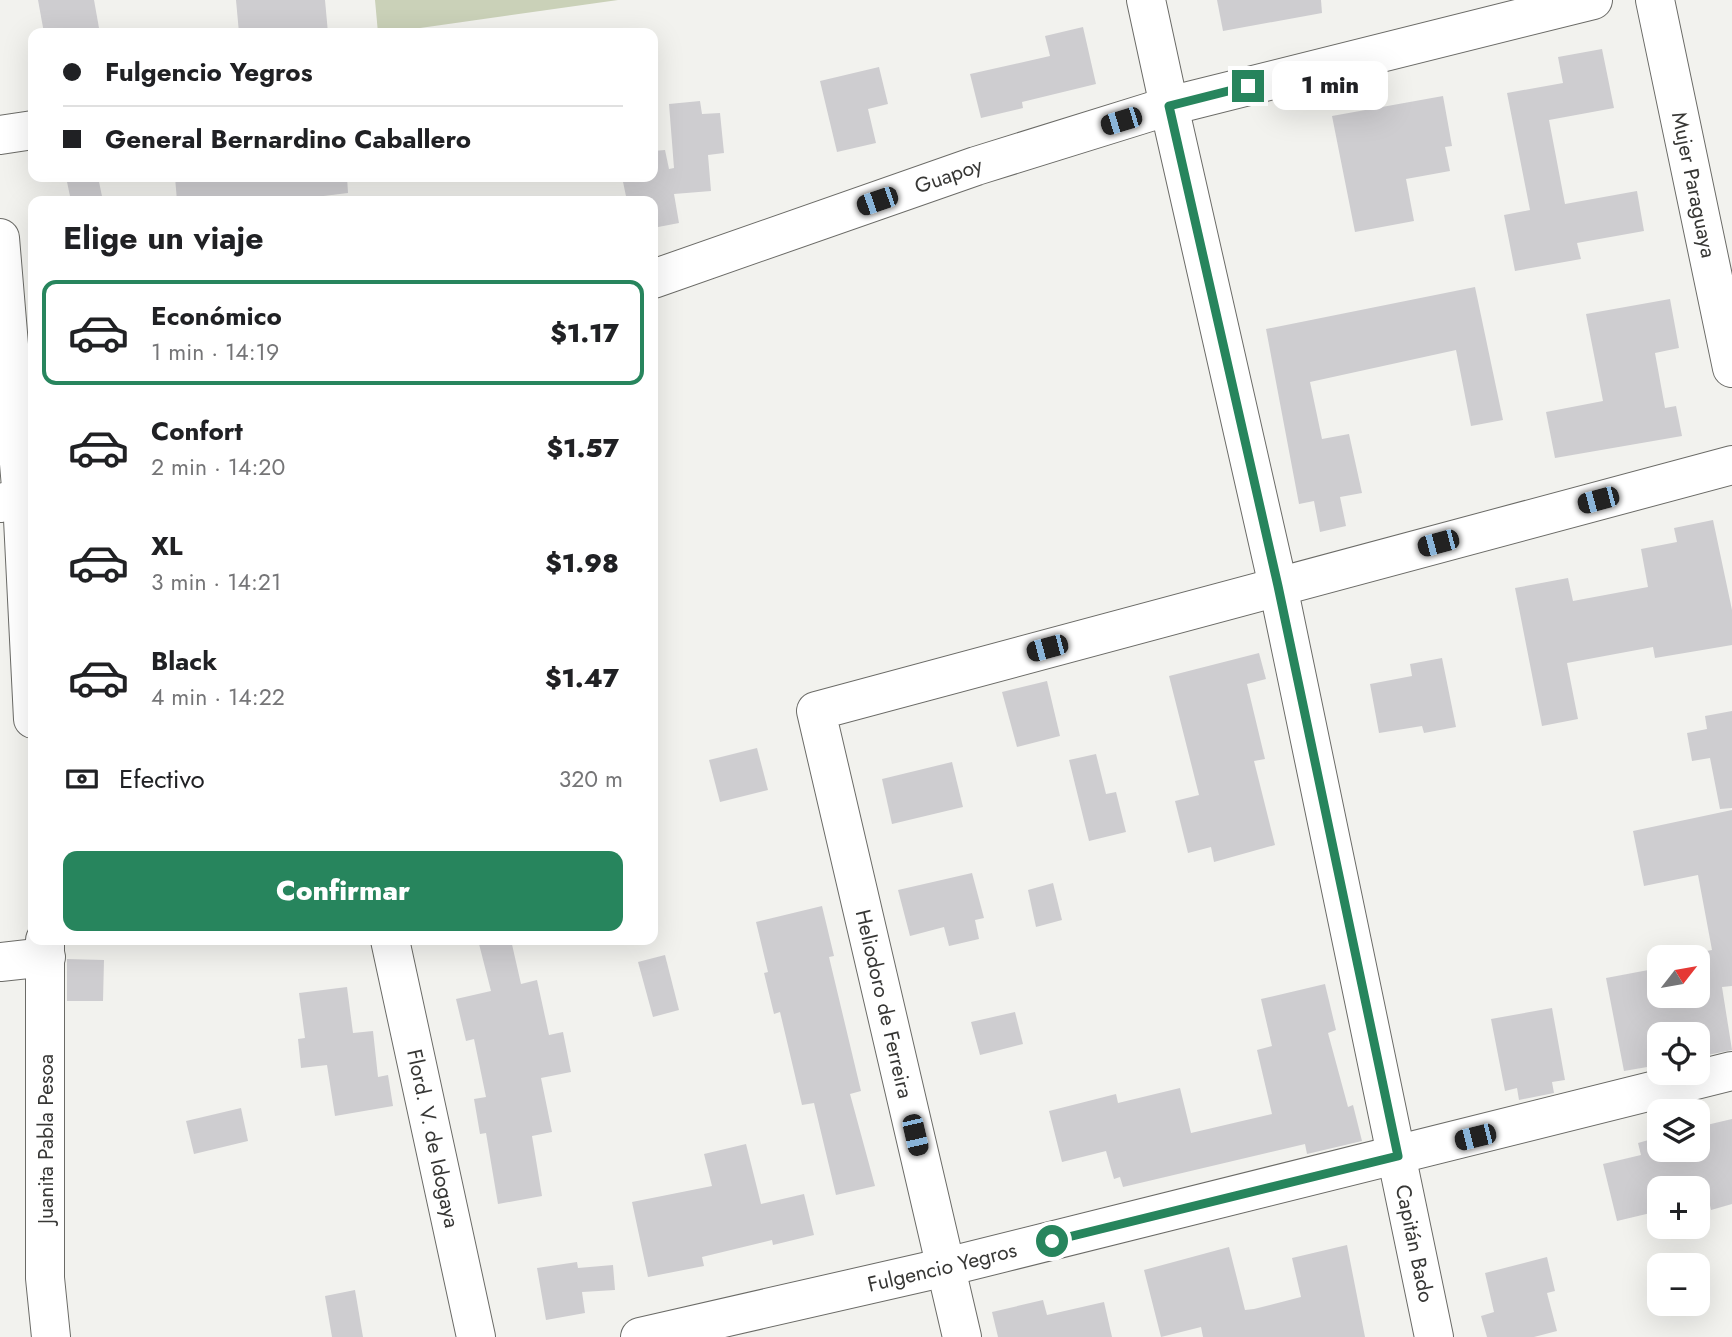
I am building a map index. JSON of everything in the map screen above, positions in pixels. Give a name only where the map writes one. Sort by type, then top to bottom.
[{"type":"street","name":"Capitán Bado","points":[[1146,0],[1278,586],[1434,1337]]},
{"type":"street","name":"Guapoy","points":[[658,277],[976,166],[1169,106],[1593,0]]},
{"type":"street","name":"Mujer Paraguaya","points":[[1655,0],[1732,368]]},
{"type":"street","points":[[0,135],[28,131]]},
{"type":"street","points":[[0,238],[28,646]]},
{"type":"street","points":[[1278,586],[1732,465]]},
{"type":"street","name":"Heliodoro de Ferreira","points":[[962,1337],[816,711],[1278,586]]},
{"type":"street","name":"Flord. V. de Idogaya","points":[[391,945],[476,1337]]},
{"type":"street","points":[[0,962],[45,948]]},
{"type":"street","name":"Juanita Pabla Pesoa","points":[[45,948],[45,1279],[51,1337]]},
{"type":"street","name":"Fulgencio Yegros","points":[[640,1337],[946,1267],[1732,1071]]},
{"type":"green space","points":[[375,0],[618,0],[420,28],[378,28]]},
{"type":"building","points":[[38,0],[94,0],[99,28],[43,28]]},
{"type":"building","points":[[236,0],[325,0],[328,28],[239,28]]},
{"type":"building","points":[[1217,0],[1321,0],[1322,13],[1223,31]]},
{"type":"building","points":[[1083,27],[1096,84],[1022,102],[1023,108],[981,118],[970,74],[1050,56],[1045,36]]},
{"type":"building","points":[[1602,49],[1614,108],[1549,120],[1565,204],[1637,191],[1644,231],[1577,243],[1581,259],[1515,271],[1504,215],[1530,210],[1507,93],[1563,83],[1558,57]]},
{"type":"building","points":[[879,67],[888,104],[868,109],[876,143],[837,152],[820,81]]},
{"type":"building","points":[[1443,96],[1452,146],[1445,147],[1450,171],[1406,179],[1414,221],[1355,232],[1332,116]]},
{"type":"building","points":[[700,101],[702,114],[720,113],[724,153],[708,155],[711,191],[674,194],[679,223],[658,227],[658,196],[626,196],[623,182],[658,182],[658,151],[665,150],[669,169],[674,168],[669,104]]},
{"type":"building","points":[[67,182],[99,182],[102,196],[70,196]]},
{"type":"building","points":[[175,182],[347,182],[348,193],[324,196],[177,196]]},
{"type":"building","points":[[1475,287],[1503,420],[1471,426],[1456,350],[1310,382],[1322,439],[1349,434],[1362,493],[1340,497],[1346,526],[1320,532],[1314,501],[1299,504],[1266,329]]},
{"type":"building","points":[[1670,299],[1679,348],[1655,353],[1665,408],[1676,406],[1682,436],[1555,458],[1546,412],[1603,401],[1586,314]]},
{"type":"building","points":[[1713,520],[1732,610],[1732,645],[1655,658],[1653,647],[1567,663],[1578,719],[1542,726],[1515,588],[1568,578],[1573,601],[1648,587],[1641,549],[1677,542],[1674,528]]},
{"type":"building","points":[[1259,653],[1266,679],[1247,684],[1265,759],[1254,761],[1275,845],[1214,862],[1211,847],[1188,853],[1175,801],[1199,795],[1169,676]]},
{"type":"building","points":[[1442,658],[1456,727],[1424,733],[1422,726],[1379,733],[1370,684],[1412,676],[1410,664]]},
{"type":"building","points":[[1047,681],[1060,736],[1017,747],[1002,692]]},
{"type":"building","points":[[1732,711],[1732,808],[1720,809],[1710,758],[1692,761],[1687,733],[1707,729],[1705,716]]},
{"type":"building","points":[[757,748],[768,790],[720,802],[709,760]]},
{"type":"building","points":[[1096,754],[1106,794],[1116,792],[1126,832],[1089,841],[1069,760]]},
{"type":"building","points":[[952,762],[963,807],[892,824],[882,779]]},
{"type":"building","points":[[1732,810],[1732,986],[1722,987],[1732,1050],[1710,1055],[1710,1022],[1647,1022],[1647,1067],[1624,1071],[1606,978],[1647,970],[1647,1008],[1710,1008],[1712,950],[1698,875],[1644,886],[1633,831]]},
{"type":"building","points":[[972,873],[984,918],[975,920],[979,939],[949,946],[944,927],[910,936],[898,890]]},
{"type":"building","points":[[1053,883],[1062,920],[1036,927],[1028,890]]},
{"type":"building","points":[[822,906],[834,956],[829,957],[861,1091],[850,1094],[875,1186],[836,1195],[814,1103],[802,1105],[780,1012],[774,1014],[764,973],[768,972],[756,922]]},
{"type":"building","points":[[479,945],[512,945],[521,984],[537,980],[549,1035],[563,1032],[571,1072],[541,1078],[552,1132],[532,1136],[542,1196],[498,1204],[486,1133],[480,1134],[474,1099],[486,1097],[474,1039],[466,1041],[456,999],[491,991]]},
{"type":"building","points":[[665,955],[679,1010],[653,1017],[638,962]]},
{"type":"building","points":[[67,959],[104,960],[103,1001],[67,1001]]},
{"type":"building","points":[[1325,984],[1336,1030],[1328,1033],[1348,1107],[1353,1105],[1362,1141],[1307,1154],[1305,1144],[1123,1187],[1120,1177],[1114,1179],[1106,1151],[1062,1162],[1049,1111],[1116,1094],[1118,1103],[1180,1088],[1191,1133],[1272,1114],[1257,1050],[1272,1046],[1261,999]]},
{"type":"building","points":[[347,987],[353,1033],[373,1031],[378,1077],[388,1075],[393,1106],[335,1116],[327,1065],[301,1068],[298,1039],[305,1038],[299,993]]},
{"type":"building","points":[[1552,1008],[1565,1080],[1552,1082],[1554,1093],[1519,1100],[1517,1088],[1505,1091],[1491,1019]]},
{"type":"building","points":[[1015,1012],[1023,1044],[980,1055],[971,1022]]},
{"type":"building","points":[[241,1108],[248,1141],[194,1154],[186,1121]]},
{"type":"building","points":[[1732,1119],[1732,1204],[1711,1210],[1710,1176],[1647,1176],[1647,1214],[1617,1221],[1603,1164],[1641,1155],[1638,1143],[1647,1140],[1647,1162],[1710,1162],[1710,1124]]},
{"type":"building","points":[[746,1144],[761,1204],[804,1194],[814,1235],[773,1245],[772,1240],[702,1257],[704,1266],[648,1277],[632,1202],[712,1186],[704,1154]]},
{"type":"building","points":[[1347,1245],[1365,1337],[1203,1337],[1201,1327],[1161,1337],[1144,1270],[1229,1247],[1245,1310],[1254,1309],[1301,1297],[1292,1258]]},
{"type":"building","points":[[1547,1257],[1555,1291],[1547,1293],[1557,1331],[1534,1337],[1487,1337],[1481,1316],[1494,1312],[1485,1273]]},
{"type":"building","points":[[577,1262],[578,1268],[613,1265],[615,1290],[582,1292],[585,1313],[546,1320],[537,1268]]},
{"type":"building","points":[[355,1290],[363,1337],[332,1337],[325,1296]]},
{"type":"building","points":[[1043,1300],[1047,1315],[1104,1302],[1112,1337],[998,1337],[992,1312]]},
{"type":"route","points":[[1052,1241],[1398,1156],[1278,586],[1169,106],[1248,86]]}]
